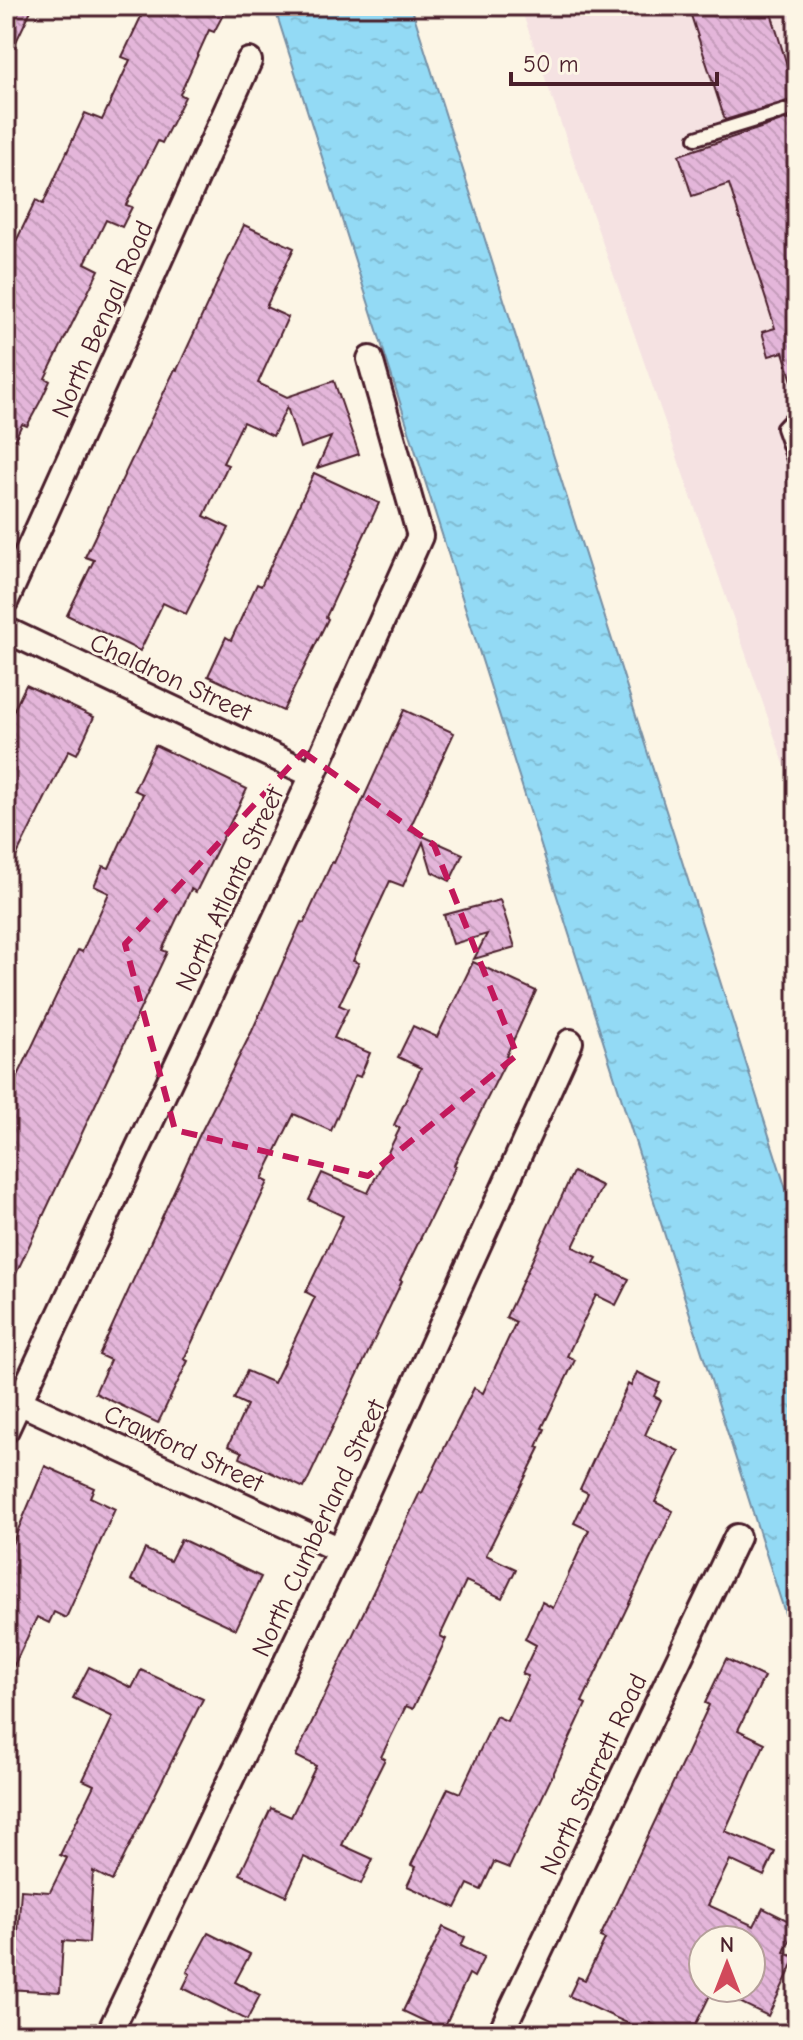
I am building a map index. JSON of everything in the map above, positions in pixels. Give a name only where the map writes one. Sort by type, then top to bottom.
[{"type":"street","name":"North Bengal Road","points":[[6,600],[249,61]]},
{"type":"street","name":"North Atlanta Street","points":[[6,1430],[13,1399],[313,775],[420,536],[370,359]]},
{"type":"street","name":"Chaldron Street","points":[[6,630],[313,775]]},
{"type":"street","name":"North Cumberland Street","points":[[109,2034],[340,1550],[570,1042]]},
{"type":"street","name":"Crawford Street","points":[[13,1399],[340,1550]]},
{"type":"street","name":"North Starrett Road","points":[[500,2034],[737,1537]]},
{"type":"lane","points":[[696,138],[797,107]]},
{"type":"lane","points":[[797,413],[783,428],[797,468]]},
{"type":"highlighted area","points":[[303,752],[434,845],[517,1055],[368,1176],[175,1130],[125,944]]},
{"type":"shaded area","points":[[520,6],[797,6],[797,801]]},
{"type":"water","points":[[274,6],[411,6],[797,1224],[797,1651]]},
{"type":"building","points":[[6,6],[33,6],[6,63]]},
{"type":"building","points":[[146,6],[210,6],[224,13],[214,32],[209,30],[180,94],[185,97],[162,143],[158,141],[126,205],[132,207],[122,227],[106,220],[85,263],[99,270],[45,378],[50,381],[41,400],[27,426],[22,424],[6,458],[6,262],[36,200],[43,204],[85,113],[102,120],[130,60],[122,57]]},
{"type":"building","points":[[688,6],[769,6],[797,98],[725,120]]},
{"type":"building","points":[[797,116],[797,381],[792,381],[783,352],[769,356],[762,332],[775,328],[729,184],[692,196],[679,155]]},
{"type":"building","points":[[244,225],[294,248],[266,307],[288,317],[258,383],[287,397],[334,381],[359,454],[317,468],[331,437],[300,448],[287,407],[273,436],[243,422],[223,463],[228,465],[204,516],[229,528],[186,614],[163,603],[140,651],[67,615],[94,560],[85,557]]},
{"type":"building","points":[[314,473],[379,503],[283,711],[208,676],[226,637],[231,640],[257,584],[261,586]]},
{"type":"building","points":[[26,685],[94,717],[77,754],[69,750],[6,877],[6,726]]},
{"type":"building","points":[[404,710],[454,733],[409,830],[463,854],[450,881],[432,872],[423,842],[403,886],[390,881],[353,961],[359,963],[339,1005],[348,1009],[334,1038],[370,1053],[360,1077],[355,1075],[331,1131],[294,1114],[262,1179],[268,1182],[184,1359],[188,1361],[158,1423],[95,1393],[110,1360],[99,1355],[199,1136],[252,1031],[301,922],[304,923],[334,863]]},
{"type":"building","points":[[155,745],[247,789],[196,892],[191,889],[162,950],[167,952],[6,1295],[6,1101],[78,950],[82,952],[109,893],[94,886],[103,866],[109,868],[143,794],[134,790]]},
{"type":"building","points":[[500,900],[515,947],[474,959],[487,934],[453,944],[444,915]]},
{"type":"building","points":[[473,962],[536,991],[508,1057],[454,1165],[304,1488],[240,1458],[242,1452],[228,1446],[247,1405],[234,1399],[247,1371],[274,1383],[315,1297],[306,1292],[343,1216],[309,1200],[322,1173],[368,1193],[400,1128],[394,1125],[421,1068],[398,1057],[413,1026],[437,1037]]},
{"type":"building","points":[[573,1172],[602,1186],[573,1247],[597,1258],[594,1263],[629,1279],[616,1305],[596,1295],[567,1356],[575,1360],[542,1428],[545,1429],[537,1447],[540,1448],[486,1555],[516,1569],[502,1598],[466,1581],[440,1636],[446,1639],[413,1709],[406,1706],[381,1757],[385,1759],[342,1845],[373,1859],[361,1884],[304,1857],[286,1896],[240,1874],[271,1808],[291,1817],[316,1766],[296,1756],[420,1492],[474,1388],[483,1393],[516,1322],[506,1317]]},
{"type":"building","points":[[637,1372],[660,1383],[654,1396],[661,1400],[645,1435],[679,1451],[655,1502],[673,1511],[582,1702],[586,1704],[509,1868],[494,1862],[481,1890],[468,1884],[456,1908],[407,1886],[416,1867],[411,1865],[448,1788],[460,1793],[496,1716],[507,1721],[528,1676],[522,1674],[536,1645],[525,1639],[542,1602],[553,1608],[589,1530],[574,1523],[588,1493],[580,1489],[628,1384],[631,1386]]},
{"type":"building","points":[[45,1466],[94,1488],[90,1497],[115,1509],[66,1618],[54,1612],[49,1623],[37,1617],[6,1682],[6,1542],[12,1544]]},
{"type":"building","points":[[181,1539],[261,1577],[236,1629],[131,1580],[145,1549],[170,1561]]},
{"type":"building","points":[[726,1659],[764,1677],[738,1730],[765,1743],[725,1831],[775,1852],[764,1876],[730,1860],[708,1905],[750,1924],[687,1924],[687,2004],[706,2004],[691,2034],[673,2034],[650,2023],[646,2032],[569,1996],[578,1977],[585,1980],[605,1939],[600,1937],[709,1705],[705,1703]]},
{"type":"building","points":[[89,1667],[132,1688],[141,1670],[203,1699],[112,1881],[93,1871],[89,1943],[63,1941],[60,1992],[6,1989],[6,1945],[17,1946],[21,1890],[50,1892],[67,1858],[60,1855],[94,1785],[83,1780],[113,1717],[73,1698]]},
{"type":"building","points":[[763,1908],[797,1925],[784,1952],[796,1958],[768,2016],[744,2004],[767,2004],[767,1924],[755,1924]]},
{"type":"building","points":[[443,1927],[465,1937],[461,1946],[484,1957],[474,1977],[469,1974],[443,2030],[403,2011]]},
{"type":"building","points":[[208,1933],[250,1954],[235,1982],[260,1995],[247,2020],[183,1988],[190,1974],[187,1972]]}]
